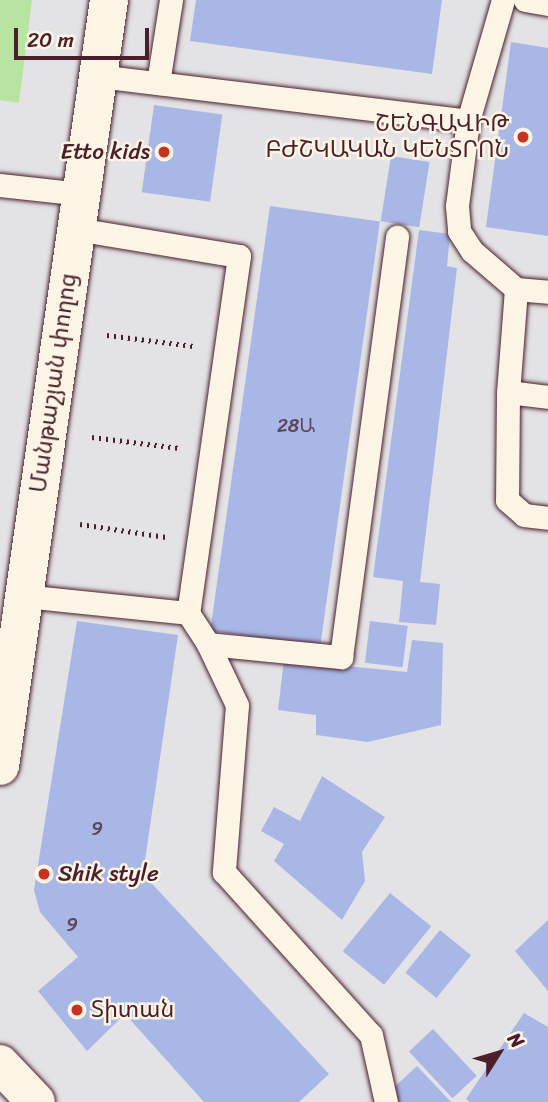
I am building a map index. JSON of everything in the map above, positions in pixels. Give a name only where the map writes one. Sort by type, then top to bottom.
[{"type":"street","name":"Մանթաշյան փողոց","points":[[0,766],[6,685],[24,596],[109,0]]},
{"type":"street","points":[[0,1064],[36,1102]]},
{"type":"lane","points":[[158,83],[171,0]]},
{"type":"lane","points":[[503,0],[468,121],[457,206],[459,231],[472,251],[516,289],[548,292]]},
{"type":"lane","points":[[525,0],[548,4]]},
{"type":"lane","points":[[98,76],[468,121]]},
{"type":"lane","points":[[0,185],[79,211],[239,256],[188,613],[208,643],[237,705],[224,872],[371,1035],[386,1102]]},
{"type":"lane","points":[[208,643],[341,657],[397,237]]},
{"type":"lane","points":[[516,289],[508,392],[507,500],[524,515],[548,518]]},
{"type":"lane","points":[[508,392],[548,397]]},
{"type":"lane","points":[[24,596],[188,613]]},
{"type":"path","points":[[107,335],[225,351]]},
{"type":"path","points":[[92,437],[211,452]]},
{"type":"path","points":[[80,524],[198,542]]},
{"type":"green space","points":[[0,0],[32,0],[19,103],[0,100]]},
{"type":"building","points":[[196,0],[442,0],[432,74],[190,41]]},
{"type":"building","name":"ՇԵՆԳԱՎԻԹ ԲԺՇԿԱԿԱՆ ԿԵՆՏՐՈՆ","points":[[511,42],[548,48],[548,236],[486,227]]},
{"type":"building","points":[[154,105],[222,115],[210,202],[142,192]]},
{"type":"building","points":[[391,156],[430,162],[419,227],[381,221]]},
{"type":"building","points":[[270,206],[380,221],[320,646],[210,631]]},
{"type":"building","points":[[419,230],[450,234],[447,266],[457,268],[420,582],[440,584],[436,625],[399,622],[403,581],[373,577]]},
{"type":"building","points":[[77,621],[178,635],[143,874],[329,1074],[299,1102],[204,1102],[125,1014],[87,1051],[38,991],[78,957],[40,912],[34,890]]},
{"type":"building","points":[[370,621],[408,626],[403,667],[365,663]]},
{"type":"building","points":[[412,640],[443,643],[441,725],[368,742],[316,735],[316,715],[278,710],[284,660],[407,672]]},
{"type":"building","points":[[322,776],[385,817],[362,852],[365,881],[342,920],[274,861],[284,844],[261,831],[274,807],[300,821]]},
{"type":"building","points":[[390,893],[431,926],[384,985],[343,951]]},
{"type":"building","points":[[548,920],[548,991],[515,951]]},
{"type":"building","points":[[440,930],[471,955],[436,998],[405,973]]},
{"type":"building","points":[[524,1013],[548,1027],[548,1102],[470,1102],[466,1099]]},
{"type":"building","points":[[433,1029],[477,1076],[453,1098],[409,1052]]},
{"type":"building","points":[[417,1066],[451,1102],[398,1102],[389,1092]]},
{"type":"place","name":"ՇԵՆԳԱՎԻԹ ԲԺՇԿԱԿԱՆ ԿԵՆՏՐՈՆ","points":[[523,137]]},
{"type":"place","name":"Etto kids","points":[[164,152]]},
{"type":"place","name":"Shik style","points":[[44,874]]},
{"type":"place","name":"Տիտան","points":[[77,1010]]}]
